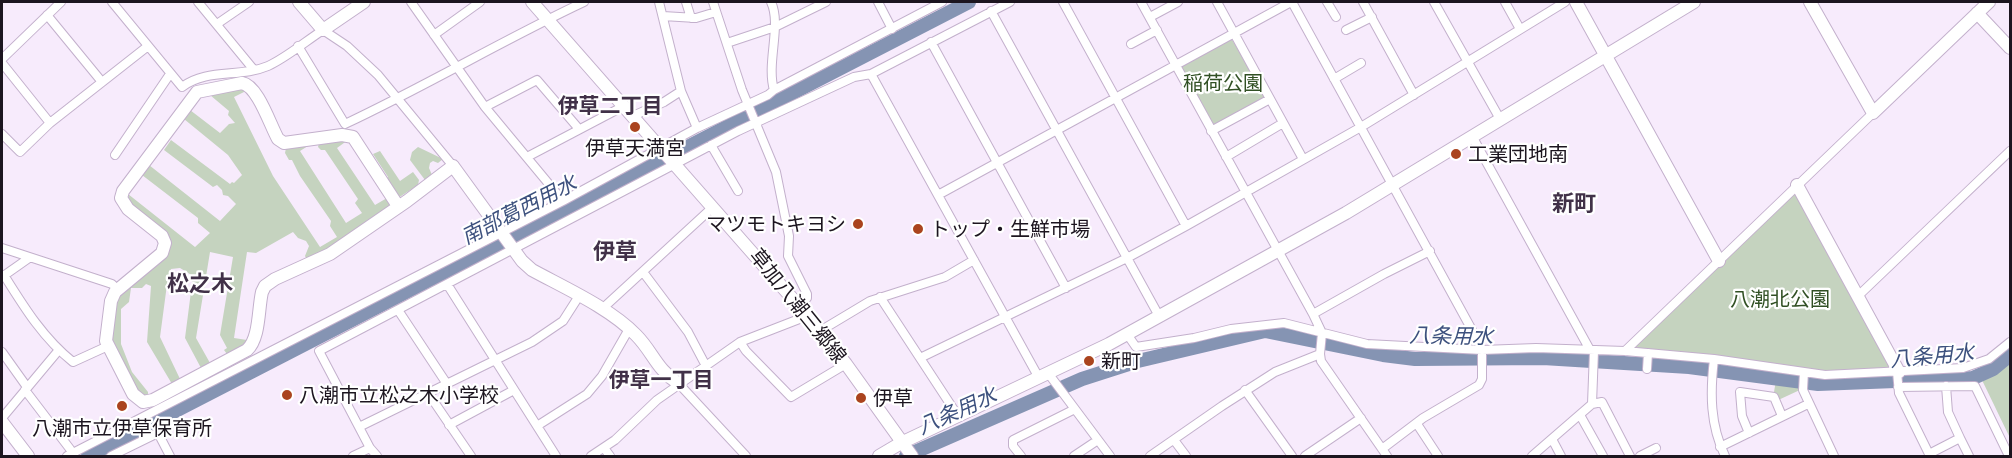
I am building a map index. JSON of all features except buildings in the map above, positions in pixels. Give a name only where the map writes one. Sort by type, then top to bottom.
[{"type":"street","points":[[50,123],[2,61],[61,2]]},
{"type":"street","points":[[112,2],[182,87],[188,82],[212,75],[269,66],[364,2]]},
{"type":"street","points":[[198,2],[254,70]]},
{"type":"street","points":[[217,24],[249,2]]},
{"type":"street","points":[[299,2],[323,30],[353,52],[378,75],[453,166],[512,248],[532,270],[602,309],[639,337],[660,368],[746,456]]},
{"type":"street","points":[[411,2],[485,107],[563,201]]},
{"type":"street","points":[[434,35],[480,2]]},
{"type":"street","name":"草加八潮三郷線","points":[[532,2],[820,331],[912,456]]},
{"type":"street","points":[[298,46],[345,124],[398,99],[547,19],[584,2]]},
{"type":"street","points":[[659,2],[681,91],[697,128]]},
{"type":"street","points":[[686,2],[691,18]]},
{"type":"street","points":[[591,456],[604,448],[678,384],[740,342],[803,311],[807,298],[788,256],[789,236],[776,172],[748,106],[713,2]]},
{"type":"street","points":[[771,2],[775,27],[771,81],[774,90]]},
{"type":"street","points":[[726,42],[775,27],[826,2]]},
{"type":"street","points":[[879,2],[892,29]]},
{"type":"street","points":[[377,456],[370,448],[319,351],[512,248],[668,156],[697,128],[748,106],[774,90],[942,2]]},
{"type":"street","points":[[2,352],[69,453],[503,234],[563,201],[668,156],[711,145],[754,121],[854,76],[871,74],[1010,2]]},
{"type":"street","points":[[1063,2],[1186,226]]},
{"type":"street","points":[[938,195],[997,162],[1116,97],[1175,65],[1234,33],[1291,2],[1430,251],[1482,350],[1482,379],[1479,385],[1423,418],[1385,453],[1321,361],[1322,333],[1313,314],[1211,131],[1175,65],[1150,17],[1141,2]]},
{"type":"street","points":[[1150,17],[1178,2]]},
{"type":"street","points":[[1217,2],[1303,159]]},
{"type":"street","points":[[1327,2],[1336,17]]},
{"type":"street","points":[[1363,2],[1414,95]]},
{"type":"street","points":[[1434,2],[1500,119]]},
{"type":"street","points":[[1505,2],[1520,29]]},
{"type":"street","points":[[920,358],[1127,258],[1186,226],[1361,127],[1565,2]]},
{"type":"street","points":[[1576,2],[1719,261]]},
{"type":"street","points":[[879,456],[1127,334],[1278,250],[1393,184],[1694,2]]},
{"type":"street","points":[[1810,2],[1873,114]]},
{"type":"street","points":[[1625,351],[1989,2]]},
{"type":"street","points":[[991,11],[1159,316]]},
{"type":"street","points":[[663,16],[696,18],[717,12]]},
{"type":"street","points":[[1977,13],[2010,48]]},
{"type":"street","points":[[47,15],[102,82]]},
{"type":"street","points":[[1346,30],[1372,16]]},
{"type":"street","points":[[1131,44],[1157,30]]},
{"type":"street","points":[[931,42],[1066,288]]},
{"type":"street","points":[[2,135],[20,152],[50,123],[148,46]]},
{"type":"street","points":[[1334,79],[1361,63]]},
{"type":"street","points":[[115,155],[170,74]]},
{"type":"street","points":[[871,74],[1005,317],[1044,375],[1075,409],[1110,456]]},
{"type":"street","points":[[485,107],[537,80],[579,129]]},
{"type":"street","points":[[398,206],[353,137],[342,135],[284,143],[278,139],[254,92],[247,84],[197,92],[123,191],[121,198],[124,205],[162,236],[165,243],[162,253],[118,290],[111,301],[106,330],[108,346],[135,397],[143,402],[153,400],[251,346],[262,292],[269,282],[330,254],[398,206],[453,166]]},
{"type":"street","points":[[633,116],[664,102],[681,91]]},
{"type":"street","points":[[1211,131],[1270,99]]},
{"type":"street","points":[[527,157],[624,106]]},
{"type":"street","points":[[1226,157],[1283,123]]},
{"type":"street","points":[[1472,136],[1592,352],[1592,404]]},
{"type":"street","points":[[711,145],[738,191]]},
{"type":"street","points":[[1858,296],[2010,151]]},
{"type":"street","points":[[1797,185],[1858,296],[1898,379],[1929,454],[1960,438]]},
{"type":"street","points":[[602,309],[713,207]]},
{"type":"street","points":[[2,249],[112,284],[118,290]]},
{"type":"street","points":[[1313,314],[1430,251]]},
{"type":"street","points":[[28,258],[3,276],[34,323],[58,351],[73,362],[108,346]]},
{"type":"street","points":[[820,331],[880,297],[943,278],[974,260]]},
{"type":"street","points":[[643,272],[688,332],[706,366]]},
{"type":"street","points":[[447,284],[556,456]]},
{"type":"street","points":[[359,427],[532,342],[563,321],[579,296]]},
{"type":"street","points":[[880,297],[958,416]]},
{"type":"street","points":[[398,310],[447,384]]},
{"type":"street","points":[[1127,334],[1136,347],[1194,338],[1231,329],[1284,323],[1367,344],[1482,350],[1536,348],[1592,352],[1625,351],[1648,356],[1714,361],[1825,375],[1898,379],[1946,386],[1975,386],[2008,456]]},
{"type":"street","points":[[537,426],[587,394],[602,376],[629,329]]},
{"type":"street","points":[[740,342],[790,398],[846,364]]},
{"type":"street","points":[[1898,379],[1963,368],[1989,359],[2010,342]]},
{"type":"street","points":[[28,456],[2,420],[58,351]]},
{"type":"street","points":[[1150,456],[1275,372],[1320,354]]},
{"type":"street","points":[[1647,369],[1648,356]]},
{"type":"street","points":[[1714,361],[1713,418],[1720,447],[1725,456]]},
{"type":"street","points":[[1804,372],[1803,390],[1834,456]]},
{"type":"street","points":[[1946,386],[1948,412],[1969,456]]},
{"type":"street","points":[[449,425],[514,390]]},
{"type":"street","points":[[1245,390],[1292,456]]},
{"type":"street","points":[[1749,433],[1742,416],[1740,392],[1773,397],[1782,416]]},
{"type":"street","points":[[428,393],[471,456]]},
{"type":"street","points":[[1532,456],[1592,404],[1602,402],[1630,456]]},
{"type":"street","points":[[1720,447],[1808,404]]},
{"type":"street","points":[[1021,456],[1013,446],[1013,440],[1075,409]]},
{"type":"street","points":[[1580,415],[1603,456]]},
{"type":"street","points":[[1305,456],[1360,418]]},
{"type":"street","points":[[1417,424],[1438,456]]},
{"type":"street","points":[[112,456],[158,433],[170,456]]},
{"type":"street","points":[[1074,456],[1098,440]]},
{"type":"street","points":[[1174,440],[1186,456]]},
{"type":"street","points":[[1552,440],[1561,456]]},
{"type":"street","points":[[353,456],[370,448]]},
{"type":"street","points":[[604,448],[610,456]]},
{"type":"street","points":[[1640,456],[1656,448]]},
{"type":"green space","name":"稲荷公園","points":[[1230,39],[1264,99],[1215,125],[1212,124],[1181,70],[1183,65]]},
{"type":"green space","points":[[242,89],[246,91],[234,97],[273,176],[320,247],[337,237],[330,226],[331,221],[300,176],[292,160],[289,160],[285,153],[286,148],[311,144],[300,151],[346,223],[362,213],[355,203],[358,199],[325,150],[318,147],[319,143],[348,140],[337,148],[375,205],[387,198],[391,204],[390,207],[327,250],[307,260],[305,256],[309,246],[293,232],[256,253],[247,252],[234,338],[247,340],[243,346],[227,354],[224,350],[227,348],[220,335],[233,257],[210,252],[196,338],[210,363],[201,368],[185,338],[193,276],[180,268],[171,269],[160,337],[180,379],[172,384],[147,342],[151,286],[146,284],[142,288],[131,288],[129,302],[121,309],[121,344],[132,372],[148,392],[148,396],[143,396],[138,393],[113,346],[111,336],[116,301],[120,294],[170,247],[130,205],[128,194],[195,247],[210,233],[198,223],[198,218],[142,175],[149,165],[220,221],[236,204],[228,196],[223,195],[217,185],[213,187],[164,150],[171,140],[230,184],[234,183],[242,175],[228,155],[184,119],[190,110],[220,133],[229,124],[235,123],[228,115],[229,111],[210,95]]},
{"type":"green space","points":[[418,147],[443,159],[438,163],[433,161],[430,163],[429,168],[432,175],[425,180],[410,160],[412,152]]},
{"type":"green space","points":[[380,151],[400,181],[413,172],[419,180],[418,185],[398,198],[373,154]]},
{"type":"green space","name":"八潮北公園","points":[[1797,187],[1895,370],[1824,372],[1631,350]]},
{"type":"green space","points":[[2010,357],[2010,438],[1981,378]]},
{"type":"green space","points":[[1776,380],[1802,382],[1802,389],[1774,402]]},
{"type":"waterway","name":"南部葛西用水","points":[[88,456],[969,2]]},
{"type":"waterway","name":"八条用水","points":[[906,456],[1082,379],[1138,361],[1265,331],[1383,355],[1415,359],[1543,358],[1689,367],[1818,384],[1973,378],[1993,369],[2010,355]]},
{"type":"place","name":"伊草天満宮","points":[[635,127]]},
{"type":"place","name":"工業団地南","points":[[1456,154]]},
{"type":"place","name":"マツモトキヨシ","points":[[858,224]]},
{"type":"place","name":"トップ・生鮮市場","points":[[918,229]]},
{"type":"place","name":"新町","points":[[1089,361]]},
{"type":"place","name":"八潮市立松之木小学校","points":[[287,395]]},
{"type":"place","name":"伊草","points":[[861,398]]},
{"type":"place","name":"八潮市立伊草保育所","points":[[122,406]]},
{"type":"district","name":"伊草二丁目","points":[[610,106]]},
{"type":"district","name":"新町","points":[[1574,204]]},
{"type":"district","name":"伊草","points":[[615,252]]},
{"type":"district","name":"松之木","points":[[200,284]]},
{"type":"district","name":"伊草一丁目","points":[[661,380]]}]
